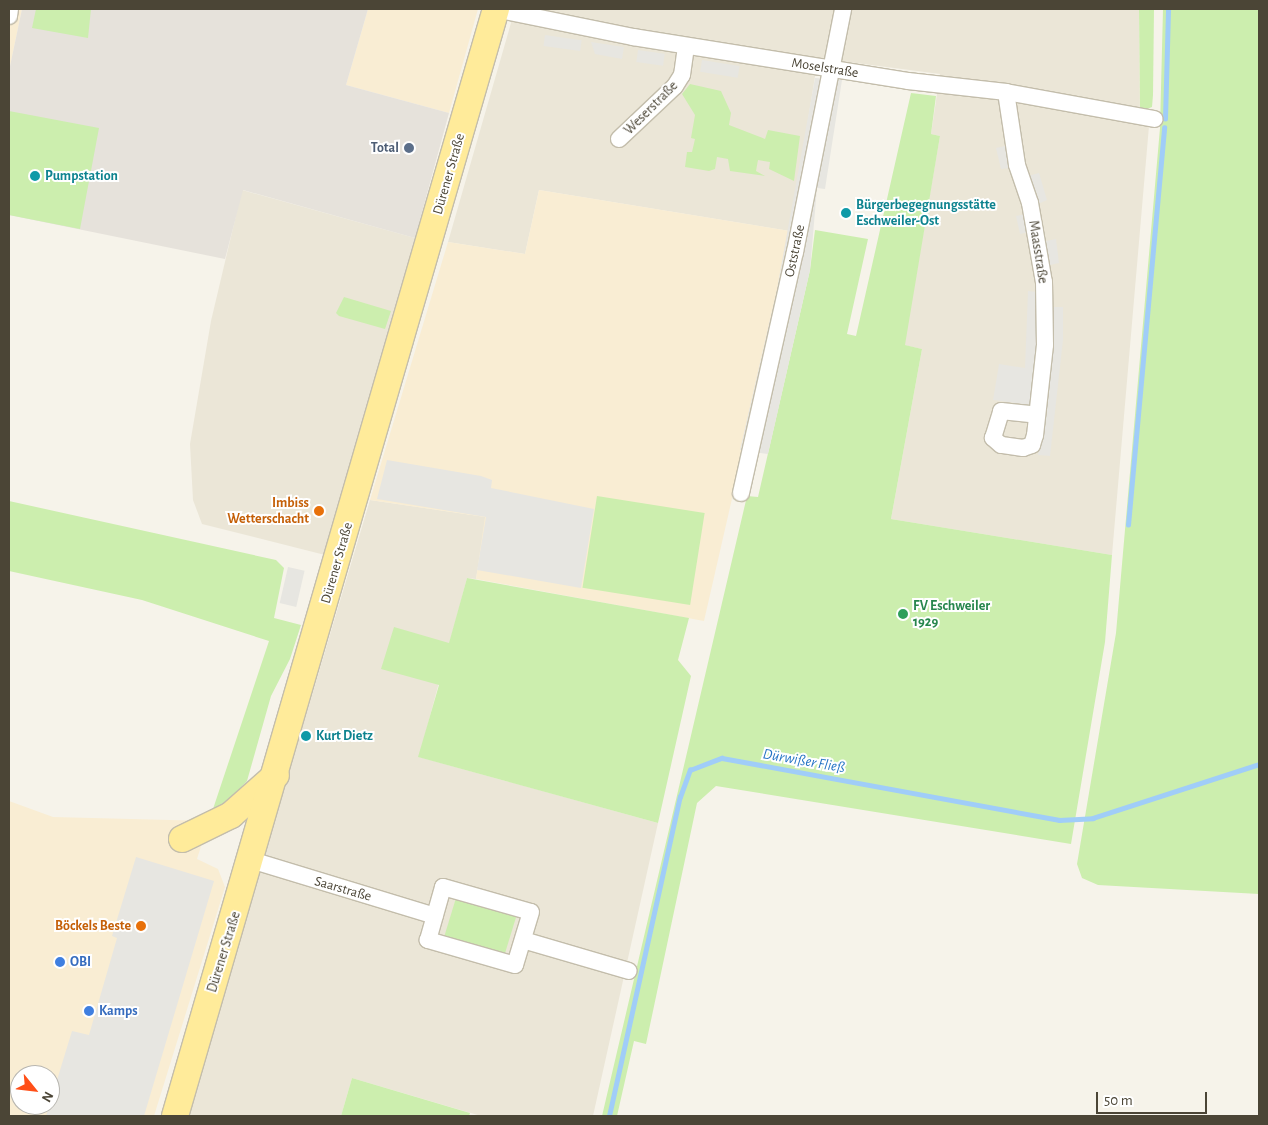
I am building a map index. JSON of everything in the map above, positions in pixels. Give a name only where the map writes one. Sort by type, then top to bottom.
[{"type":"main road","name":"Dürener Straße","points":[[175,1116],[276,774],[495,9]]},
{"type":"main road","points":[[182,839],[231,815],[276,774]]},
{"type":"street","points":[[9,16],[10,9]]},
{"type":"street","name":"Moselstraße","points":[[495,9],[539,14],[686,46],[829,69],[1006,92],[1155,119]]},
{"type":"street","name":"Oststraße","points":[[741,493],[795,252],[829,69],[843,9]]},
{"type":"street","name":"Weserstraße","points":[[619,139],[675,86],[682,75],[686,46]]},
{"type":"street","name":"Maasstraße","points":[[1006,92],[1017,165],[1030,204],[1044,282],[1045,345],[1037,415]]},
{"type":"street","name":"Saarstraße","points":[[251,860],[435,916]]},
{"type":"street","points":[[443,887],[531,912],[515,965],[428,940],[435,916],[443,887]]},
{"type":"street","points":[[523,940],[629,971]]},
{"type":"shaded area","points":[[9,9],[22,9],[9,71]]},
{"type":"shaded area","points":[[22,9],[368,9],[346,85],[449,113],[415,238],[243,190],[225,259],[9,215],[9,71]]},
{"type":"shaded area","points":[[368,9],[478,9],[449,113],[346,85]]},
{"type":"shaded area","points":[[515,9],[1139,9],[1140,121],[1149,126],[1112,555],[891,519],[922,349],[904,345],[940,136],[931,134],[940,74],[818,58],[790,231],[539,190],[525,254],[448,242]]},
{"type":"shaded area","points":[[545,35],[582,40],[580,51],[543,46]]},
{"type":"shaded area","points":[[591,42],[624,47],[622,59],[595,54]]},
{"type":"shaded area","points":[[638,50],[665,54],[663,66],[636,62]]},
{"type":"shaded area","points":[[702,60],[740,66],[738,78],[700,72]]},
{"type":"shaded area","points":[[815,78],[842,80],[825,189],[817,188],[810,270],[768,454],[740,450],[777,289]]},
{"type":"shaded area","points":[[1009,145],[1024,177],[1039,173],[1047,200],[1038,204],[1046,241],[1056,239],[1059,263],[1050,265],[1053,307],[1063,307],[1063,340],[1050,456],[1038,455],[1045,407],[993,400],[999,364],[1025,368],[1028,291],[1038,292],[1029,232],[1020,234],[1016,216],[1025,214],[1010,168],[1001,169],[996,148]]},
{"type":"shaded area","points":[[242,190],[415,238],[325,555],[202,524],[193,500],[190,444],[211,321]]},
{"type":"shaded area","points":[[539,190],[790,231],[780,289],[704,621],[476,579],[485,517],[370,500],[448,242],[525,254]]},
{"type":"shaded area","points":[[387,460],[481,476],[492,480],[491,488],[594,509],[581,588],[477,570],[486,517],[377,499]]},
{"type":"shaded area","points":[[370,500],[486,517],[476,579],[467,578],[419,757],[658,823],[593,1116],[481,1116],[352,1078],[341,1116],[187,1116]]},
{"type":"shaded area","points":[[288,567],[305,571],[296,607],[280,603]]},
{"type":"shaded area","points":[[9,801],[53,817],[209,821],[197,859],[218,869],[225,887],[154,1116],[9,1116]]},
{"type":"shaded area","points":[[136,857],[214,881],[144,1116],[46,1116],[60,1115],[60,1070],[72,1031],[89,1035],[117,938],[112,936]]},
{"type":"green space","points":[[36,9],[91,9],[88,38],[32,28]]},
{"type":"green space","points":[[1139,9],[1154,9],[1153,95],[1152,107],[1147,109],[1140,109]]},
{"type":"green space","points":[[1163,9],[1259,9],[1259,894],[1098,885],[1082,878],[1077,864],[1116,633],[1160,128]]},
{"type":"green space","points":[[690,84],[721,91],[731,113],[729,125],[765,139],[768,130],[800,136],[794,181],[769,169],[770,162],[758,160],[756,171],[765,176],[730,171],[728,159],[717,157],[715,169],[709,171],[685,167],[687,152],[692,152],[695,139],[691,138],[695,115],[682,94]]},
{"type":"green space","points":[[911,93],[936,96],[931,134],[940,136],[905,345],[922,349],[891,519],[1112,555],[1105,642],[1071,844],[716,786],[697,803],[646,1044],[634,1041],[617,1116],[602,1116],[747,496],[758,497],[810,270],[815,230],[868,239],[847,334],[856,336]]},
{"type":"green space","points":[[9,111],[99,128],[80,229],[9,215]]},
{"type":"green space","points":[[344,297],[391,311],[385,329],[339,316],[336,313]]},
{"type":"green space","points":[[597,496],[705,513],[690,605],[582,588]]},
{"type":"green space","points":[[9,501],[276,560],[284,568],[274,618],[301,625],[290,659],[271,696],[247,781],[209,821],[269,641],[142,600],[9,571]]},
{"type":"green space","points":[[467,578],[689,618],[678,660],[691,676],[658,823],[418,757],[439,685],[381,669],[394,627],[449,643]]},
{"type":"green space","points":[[456,898],[516,916],[504,956],[444,937]]},
{"type":"green space","points":[[352,1078],[470,1113],[469,1116],[341,1116]]},
{"type":"waterway","points":[[1165,119],[1168,9]]},
{"type":"waterway","points":[[1128,525],[1164,128]]},
{"type":"waterway","name":"Dürwißer Fließ","points":[[609,1116],[680,797],[690,770],[722,758],[1059,820],[1093,818],[1259,764]]},
{"type":"place","name":"Total","points":[[409,148]]},
{"type":"place","name":"Pumpstation","points":[[35,176]]},
{"type":"place","name":"Bürgerbegegnungsstätte Eschweiler-Ost","points":[[846,213]]},
{"type":"place","name":"Imbiss Wetterschacht","points":[[319,511]]},
{"type":"place","name":"FV Eschweiler 1929","points":[[903,614]]},
{"type":"place","name":"Kurt Dietz","points":[[306,736]]},
{"type":"place","name":"Böckels Beste","points":[[141,926]]},
{"type":"place","name":"OBI","points":[[60,962]]},
{"type":"place","name":"Kamps","points":[[89,1011]]}]
